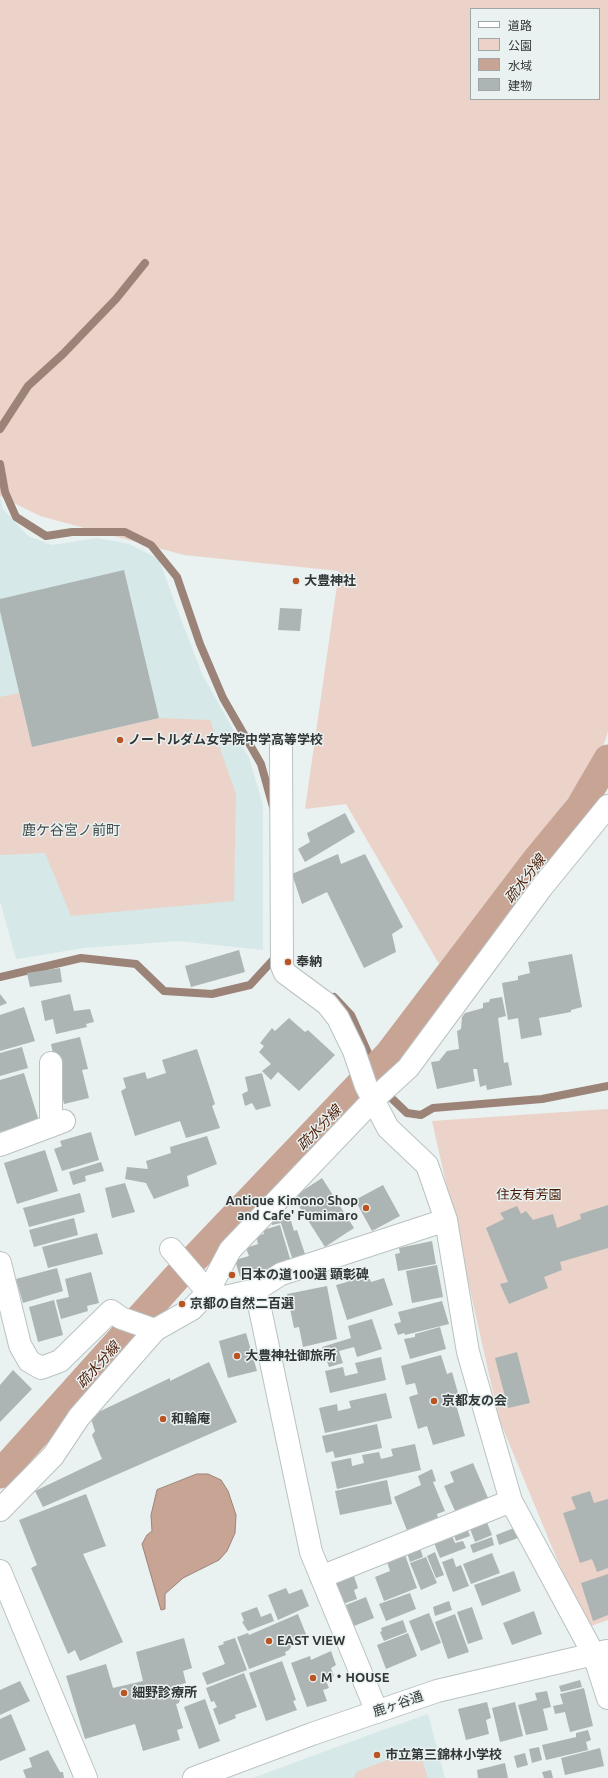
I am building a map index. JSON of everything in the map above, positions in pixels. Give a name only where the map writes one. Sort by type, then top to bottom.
[{"type":"street","points":[[282,747],[282,966],[285,973],[327,1004],[338,1018],[358,1063],[369,1093],[388,1128],[427,1165],[446,1220],[468,1352],[511,1501],[601,1653],[608,1698]]},
{"type":"street","points":[[0,1510],[53,1456],[79,1417],[150,1328],[192,1309],[208,1292],[230,1250],[369,1093],[408,1068],[542,887],[608,806]]},
{"type":"street","points":[[0,1145],[57,1124],[51,1063]]},
{"type":"street","points":[[180,1260],[208,1292],[225,1297],[256,1290],[281,1274],[446,1220]]},
{"type":"street","points":[[2,1276],[20,1345],[28,1360],[41,1368],[60,1361],[111,1311],[121,1318],[150,1328]]},
{"type":"street","points":[[256,1290],[311,1552],[377,1712]]},
{"type":"street","points":[[321,1577],[511,1501]]},
{"type":"street","points":[[0,1571],[86,1778]]},
{"type":"street","name":"鹿ヶ谷通","points":[[194,1778],[312,1734],[437,1691],[601,1653]]},
{"type":"shaded area","name":"ノートルダム女学院中学高等学校","points":[[0,498],[3,509],[28,536],[52,545],[97,538],[129,544],[159,559],[202,674],[249,758],[263,805],[263,950],[178,941],[84,948],[16,959],[0,901]]},
{"type":"shaded area","name":"市立第三錦林小学校","points":[[428,1714],[445,1778],[253,1778],[377,1732]]},
{"type":"green space","points":[[0,0],[608,0],[608,731],[600,757],[439,964],[346,804],[305,809],[339,571],[184,555],[40,516],[0,496]]},
{"type":"green space","points":[[19,693],[32,747],[159,718],[210,720],[236,794],[234,901],[71,916],[45,853],[0,855],[0,697]]},
{"type":"green space","name":"住友有芳園","points":[[608,1109],[608,1620],[588,1627],[566,1581],[499,1419],[432,1121]]},
{"type":"green space","points":[[418,1748],[428,1778],[354,1778],[356,1772]]},
{"type":"water","points":[[197,1474],[208,1474],[221,1480],[228,1491],[236,1515],[235,1533],[227,1551],[219,1560],[183,1578],[165,1594],[165,1609],[161,1610],[142,1544],[147,1535],[152,1531],[151,1515],[157,1490]]},
{"type":"building","points":[[124,570],[159,718],[32,747],[0,611],[0,599]]},
{"type":"building","points":[[280,608],[302,609],[300,631],[278,630]]},
{"type":"building","points":[[345,813],[355,832],[305,862],[298,849],[310,842],[307,833]]},
{"type":"building","points":[[338,854],[341,864],[365,854],[403,927],[392,934],[396,952],[364,968],[327,892],[302,904],[292,874]]},
{"type":"building","points":[[239,950],[245,972],[191,987],[185,966]]},
{"type":"building","points":[[572,954],[582,1007],[571,1010],[571,1012],[539,1018],[542,1035],[521,1039],[518,1018],[508,1020],[502,983],[518,980],[518,976],[530,973],[528,962]]},
{"type":"building","points":[[60,968],[62,982],[30,987],[27,973]]},
{"type":"building","points":[[0,994],[7,1003],[0,1006]]},
{"type":"building","points":[[70,994],[74,1011],[90,1009],[94,1022],[86,1024],[87,1027],[56,1034],[53,1019],[45,1021],[41,1001]]},
{"type":"building","points":[[502,997],[506,1016],[498,1018],[504,1063],[508,1062],[512,1085],[487,1090],[486,1085],[480,1087],[477,1069],[473,1069],[475,1081],[437,1089],[431,1062],[439,1061],[447,1051],[459,1049],[457,1031],[461,1029],[462,1017],[465,1013],[483,1008],[483,1003],[489,1002],[490,999]]},
{"type":"building","points":[[24,1007],[35,1041],[0,1051],[0,1015]]},
{"type":"building","points":[[289,1018],[305,1032],[308,1030],[335,1055],[299,1091],[278,1072],[271,1080],[262,1071],[271,1064],[259,1052],[264,1046],[260,1043],[272,1028],[275,1031]]},
{"type":"building","points":[[80,1037],[88,1069],[82,1070],[89,1098],[64,1104],[51,1044]]},
{"type":"building","points":[[22,1047],[28,1068],[0,1076],[0,1053]]},
{"type":"building","points":[[197,1049],[215,1104],[212,1106],[220,1128],[186,1138],[180,1121],[135,1136],[121,1091],[126,1088],[123,1078],[145,1072],[147,1079],[166,1073],[162,1060]]},
{"type":"building","points":[[24,1073],[39,1121],[0,1132],[0,1080]]},
{"type":"building","points":[[262,1073],[271,1106],[256,1110],[252,1103],[245,1106],[242,1094],[248,1091],[245,1077]]},
{"type":"building","points":[[91,1132],[99,1160],[62,1171],[54,1149],[62,1146],[60,1141]]},
{"type":"building","points":[[207,1136],[217,1164],[187,1176],[189,1186],[154,1199],[146,1183],[125,1179],[127,1167],[148,1169],[146,1161],[171,1153],[170,1147]]},
{"type":"building","points":[[45,1150],[58,1191],[17,1204],[4,1163]]},
{"type":"building","points":[[101,1162],[104,1171],[85,1176],[86,1181],[73,1185],[69,1172]]},
{"type":"building","points":[[322,1178],[354,1228],[325,1247],[293,1197]]},
{"type":"building","points":[[125,1183],[135,1212],[112,1218],[105,1188]]},
{"type":"building","points":[[383,1185],[400,1216],[372,1231],[355,1200]]},
{"type":"building","points":[[80,1193],[85,1212],[29,1227],[23,1208]]},
{"type":"building","points":[[608,1205],[608,1248],[560,1262],[562,1270],[544,1277],[548,1288],[509,1304],[500,1284],[508,1282],[486,1228],[504,1219],[500,1213],[517,1206],[521,1214],[526,1211],[533,1220],[553,1214],[557,1228],[581,1219],[580,1214]]},
{"type":"building","points":[[289,1214],[294,1231],[297,1230],[306,1257],[293,1261],[281,1223],[272,1225],[270,1220]]},
{"type":"building","points":[[74,1218],[78,1235],[34,1247],[29,1230]]},
{"type":"building","points":[[280,1225],[291,1262],[240,1277],[235,1260],[249,1256],[246,1248],[258,1244],[256,1236],[264,1234],[263,1230]]},
{"type":"building","points":[[97,1233],[103,1254],[48,1268],[42,1247]]},
{"type":"building","points":[[432,1241],[436,1264],[398,1271],[395,1254],[400,1253],[399,1248]]},
{"type":"building","points":[[437,1265],[443,1297],[412,1303],[406,1271]]},
{"type":"building","points":[[366,1267],[371,1282],[384,1278],[393,1305],[347,1320],[336,1285],[347,1282],[345,1274]]},
{"type":"building","points":[[57,1268],[63,1291],[23,1303],[16,1279]]},
{"type":"building","points":[[91,1272],[99,1303],[87,1306],[88,1311],[61,1319],[56,1300],[69,1297],[65,1279]]},
{"type":"building","points":[[327,1286],[337,1339],[303,1347],[299,1327],[294,1328],[287,1294]]},
{"type":"building","points":[[54,1300],[63,1335],[38,1342],[29,1307]]},
{"type":"building","points":[[442,1301],[449,1324],[405,1335],[404,1333],[398,1335],[394,1324],[401,1322],[398,1312]]},
{"type":"building","points":[[372,1319],[382,1349],[357,1357],[354,1347],[339,1351],[343,1363],[329,1367],[322,1347],[351,1338],[348,1326]]},
{"type":"building","points":[[440,1327],[446,1349],[410,1359],[404,1339],[415,1337],[415,1334]]},
{"type":"building","name":"大豊神社御旅所","points":[[246,1333],[257,1371],[228,1378],[219,1341]]},
{"type":"building","points":[[517,1352],[530,1403],[508,1408],[495,1358]]},
{"type":"building","name":"京都友の会","points":[[441,1355],[447,1374],[452,1372],[460,1400],[455,1401],[465,1436],[433,1445],[427,1426],[418,1429],[409,1397],[418,1394],[415,1383],[406,1385],[401,1366]]},
{"type":"building","points":[[381,1357],[386,1380],[330,1393],[325,1371],[343,1367],[345,1376],[358,1373],[355,1363]]},
{"type":"building","name":"和輪庵","points":[[209,1362],[237,1422],[43,1507],[35,1491],[102,1459],[92,1435],[95,1431],[90,1416],[170,1378],[170,1381]]},
{"type":"building","points":[[13,1370],[32,1389],[0,1422],[0,1385]]},
{"type":"building","points":[[386,1393],[392,1418],[325,1433],[319,1408],[337,1404],[338,1411],[351,1408],[349,1401]]},
{"type":"building","points":[[377,1424],[382,1448],[335,1458],[333,1451],[326,1453],[322,1436]]},
{"type":"building","points":[[415,1444],[421,1470],[337,1489],[331,1462],[351,1458],[352,1466],[364,1463],[362,1455],[379,1452],[381,1459],[393,1456],[391,1449]]},
{"type":"building","points":[[473,1463],[488,1498],[455,1511],[444,1486],[454,1482],[450,1472]]},
{"type":"building","points":[[432,1469],[436,1481],[433,1482],[445,1511],[437,1514],[439,1521],[408,1533],[394,1497],[421,1485],[418,1476]]},
{"type":"building","points":[[387,1480],[392,1504],[340,1515],[335,1491]]},
{"type":"building","points":[[590,1491],[594,1503],[608,1499],[608,1568],[597,1572],[592,1559],[580,1563],[563,1513],[576,1509],[571,1497]]},
{"type":"building","points":[[86,1494],[106,1546],[83,1554],[123,1642],[80,1661],[75,1650],[68,1654],[31,1568],[37,1565],[19,1520]]},
{"type":"building","points":[[486,1520],[492,1535],[475,1542],[469,1526]]},
{"type":"building","points":[[466,1525],[470,1536],[456,1541],[452,1530]]},
{"type":"building","points":[[514,1528],[518,1538],[499,1545],[496,1535]]},
{"type":"building","points":[[451,1533],[455,1543],[463,1541],[466,1548],[440,1558],[433,1540]]},
{"type":"building","points":[[492,1537],[494,1545],[473,1553],[470,1545]]},
{"type":"building","points":[[420,1548],[423,1557],[410,1562],[407,1553]]},
{"type":"building","points":[[435,1552],[444,1575],[436,1578],[427,1556]]},
{"type":"building","points":[[492,1553],[500,1573],[471,1584],[463,1564]]},
{"type":"building","points":[[405,1555],[417,1588],[384,1601],[375,1577],[390,1571],[387,1562]]},
{"type":"building","points":[[426,1557],[437,1583],[421,1590],[410,1563]]},
{"type":"building","points":[[453,1558],[456,1567],[461,1565],[469,1586],[453,1592],[442,1562]]},
{"type":"building","points":[[514,1571],[521,1591],[482,1606],[474,1585]]},
{"type":"building","points":[[353,1573],[358,1588],[354,1590],[357,1599],[343,1604],[334,1580]]},
{"type":"building","points":[[608,1574],[608,1615],[593,1621],[581,1583]]},
{"type":"building","points":[[286,1588],[289,1594],[302,1589],[309,1606],[278,1620],[268,1595]]},
{"type":"building","points":[[410,1593],[416,1609],[386,1621],[379,1604]]},
{"type":"building","points":[[366,1597],[374,1618],[354,1626],[346,1605]]},
{"type":"building","points":[[449,1601],[452,1610],[435,1616],[433,1607]]},
{"type":"building","points":[[257,1607],[261,1617],[271,1613],[274,1621],[248,1631],[242,1622],[244,1621],[241,1613]]},
{"type":"building","points":[[472,1607],[483,1639],[468,1644],[457,1612]]},
{"type":"building","points":[[534,1611],[542,1634],[512,1645],[503,1623]]},
{"type":"building","points":[[429,1613],[441,1643],[421,1651],[409,1621]]},
{"type":"building","name":"EAST VIEW","points":[[298,1614],[307,1637],[293,1644],[289,1650],[285,1652],[286,1655],[249,1669],[237,1637],[248,1633],[249,1635]]},
{"type":"building","points":[[455,1614],[469,1652],[448,1659],[435,1622]]},
{"type":"building","points":[[403,1620],[407,1632],[384,1641],[380,1632],[382,1631],[381,1628]]},
{"type":"building","points":[[408,1633],[417,1656],[386,1669],[377,1645]]},
{"type":"building","name":"細野診療所","points":[[184,1638],[192,1668],[183,1671],[186,1683],[175,1686],[180,1699],[179,1703],[176,1704],[183,1728],[177,1730],[180,1740],[143,1751],[135,1724],[85,1739],[66,1676],[106,1664],[113,1688],[143,1681],[136,1652]]},
{"type":"building","points":[[235,1638],[247,1670],[207,1685],[202,1673],[225,1664],[218,1646],[224,1644],[223,1642]]},
{"type":"building","name":"M・HOUSE","points":[[331,1651],[336,1665],[331,1668],[334,1676],[325,1679],[329,1688],[323,1690],[327,1701],[307,1707],[291,1663],[310,1656],[311,1660]]},
{"type":"building","points":[[282,1661],[296,1700],[293,1701],[297,1710],[266,1721],[249,1673]]},
{"type":"building","points":[[244,1673],[257,1707],[235,1715],[236,1718],[219,1725],[213,1709],[217,1707],[214,1701],[211,1702],[206,1688]]},
{"type":"building","points":[[580,1680],[582,1687],[561,1692],[559,1686]]},
{"type":"building","points":[[20,1681],[30,1701],[0,1715],[0,1690]]},
{"type":"building","points":[[584,1688],[593,1726],[570,1732],[565,1712],[555,1714],[553,1706],[563,1704],[560,1694]]},
{"type":"building","points":[[547,1691],[551,1707],[543,1709],[548,1730],[526,1735],[518,1705],[537,1700],[535,1693]]},
{"type":"building","points":[[205,1699],[220,1741],[199,1749],[184,1707]]},
{"type":"building","points":[[487,1702],[491,1718],[486,1720],[489,1734],[466,1740],[458,1709]]},
{"type":"building","points":[[515,1702],[523,1736],[500,1742],[492,1708]]},
{"type":"building","points":[[11,1714],[26,1750],[0,1761],[0,1719]]},
{"type":"building","points":[[588,1730],[591,1740],[586,1742],[588,1750],[546,1760],[542,1745],[576,1737],[576,1733]]},
{"type":"building","points":[[539,1747],[542,1760],[532,1763],[529,1749]]},
{"type":"building","points":[[600,1748],[604,1766],[565,1775],[561,1758]]},
{"type":"building","points":[[48,1750],[60,1772],[63,1772],[64,1778],[26,1778],[23,1770],[32,1767],[29,1758]]},
{"type":"building","points":[[525,1753],[528,1765],[517,1768],[514,1756]]},
{"type":"building","points":[[505,1763],[508,1778],[478,1778],[477,1770]]},
{"type":"building","points":[[551,1770],[553,1778],[544,1778],[542,1772]]},
{"type":"waterway","points":[[0,429],[28,386],[63,354],[116,299],[145,263]]},
{"type":"waterway","points":[[0,464],[5,492],[16,517],[46,536],[72,532],[125,532],[151,545],[177,577],[200,644],[223,698],[261,764],[273,807]]},
{"type":"waterway","name":"疏水分線","points":[[0,1474],[175,1279],[389,1054],[534,863],[580,807],[608,759]]},
{"type":"waterway","points":[[0,977],[81,958],[136,964],[164,991],[212,994],[250,985],[273,960]]},
{"type":"waterway","points":[[334,997],[351,1015],[386,1093],[407,1113],[421,1115],[433,1108],[542,1099],[608,1086]]},
{"type":"place","name":"大豊神社","points":[[296,581]]},
{"type":"place","name":"ノートルダム女学院中学高等学校","points":[[120,740]]},
{"type":"place","name":"奉納","points":[[288,962]]},
{"type":"place","name":"Antique Kimono Shop and Cafe' Fumimaro","points":[[366,1208]]},
{"type":"place","name":"日本の道100選 顕彰碑","points":[[232,1275]]},
{"type":"place","name":"京都の自然二百選","points":[[182,1304]]},
{"type":"place","name":"大豊神社御旅所","points":[[237,1356]]},
{"type":"place","name":"京都友の会","points":[[434,1401]]},
{"type":"place","name":"和輪庵","points":[[163,1419]]},
{"type":"place","name":"EAST VIEW","points":[[269,1641]]},
{"type":"place","name":"M・HOUSE","points":[[313,1678]]},
{"type":"place","name":"細野診療所","points":[[124,1693]]},
{"type":"place","name":"市立第三錦林小学校","points":[[377,1755]]},
{"type":"district","name":"鹿ケ谷宮ノ前町","points":[[71,830]]}]
